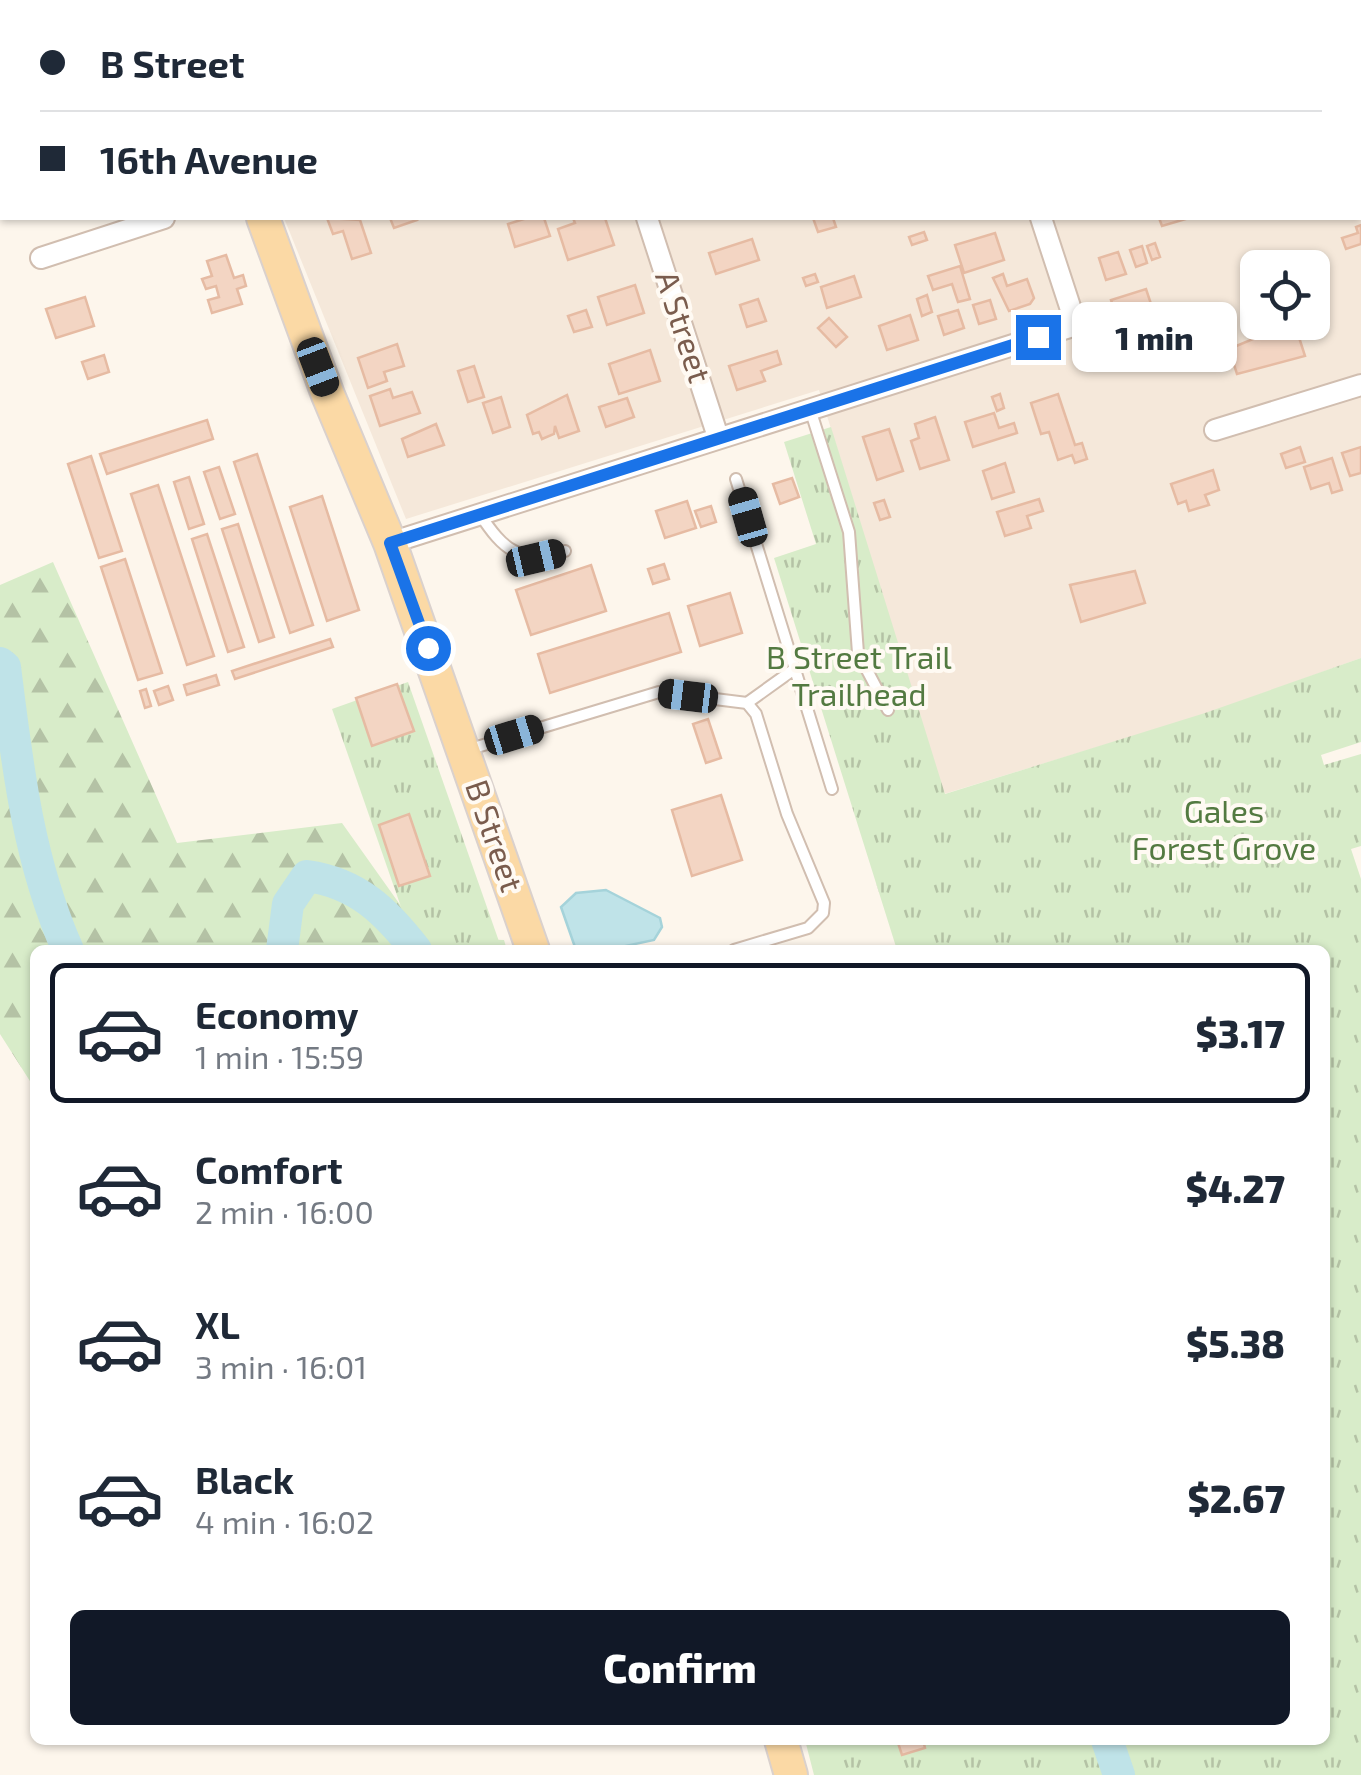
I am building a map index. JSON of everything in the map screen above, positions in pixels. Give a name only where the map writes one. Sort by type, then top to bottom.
[{"type":"main road","name":"B Street","points":[[265,220],[328,395],[390,543],[530,945]]},
{"type":"main road","points":[[782,1745],[791,1775]]},
{"type":"street","points":[[41,258],[158,220]]},
{"type":"street","name":"A Street","points":[[648,220],[718,437]]},
{"type":"street","points":[[390,543],[1076,325],[1042,220]]},
{"type":"street","points":[[1216,430],[1361,385]]},
{"type":"lane","points":[[810,408],[848,532],[858,653],[888,710]]},
{"type":"lane","points":[[736,479],[832,789]]},
{"type":"lane","points":[[479,512],[502,548],[536,558],[564,551]]},
{"type":"lane","points":[[464,751],[659,692],[747,703],[793,670]]},
{"type":"lane","points":[[747,703],[756,714],[787,814],[824,903],[823,914],[808,928],[751,945]]},
{"type":"shaded area","points":[[285,220],[1361,220],[1361,658],[1205,714],[944,794],[819,390],[406,519]]},
{"type":"green space","name":"Gales Forest Grove","points":[[831,427],[945,794],[1205,713],[1361,658],[1361,742],[1321,755],[1324,765],[1361,754],[1361,846],[1351,849],[1361,879],[1361,1775],[814,1775],[806,1745],[1330,1745],[1330,945],[895,945],[774,558],[816,544],[784,442]]},
{"type":"green space","points":[[53,562],[177,843],[342,823],[423,937],[504,940],[506,945],[30,945],[30,1081],[0,1034],[0,585]]},
{"type":"green space","points":[[408,682],[500,945],[414,945],[332,709]]},
{"type":"water","points":[[606,890],[660,918],[662,927],[654,940],[630,945],[574,945],[561,907],[576,893]]},
{"type":"building","points":[[328,220],[360,220],[371,253],[352,259],[343,231],[333,234]]},
{"type":"building","points":[[391,220],[417,220],[394,228]]},
{"type":"building","points":[[545,220],[550,236],[515,247],[508,224]]},
{"type":"building","points":[[574,220],[606,220],[614,245],[568,260],[558,229],[575,223]]},
{"type":"building","points":[[814,220],[834,220],[836,227],[818,232]]},
{"type":"building","points":[[1160,220],[1182,220],[1162,226]]},
{"type":"building","points":[[1361,225],[1361,244],[1346,249],[1342,238],[1358,233],[1356,227]]},
{"type":"building","points":[[924,232],[927,240],[912,245],[909,237]]},
{"type":"building","points":[[995,233],[1004,260],[964,273],[955,245]]},
{"type":"building","points":[[752,239],[759,260],[716,274],[709,253]]},
{"type":"building","points":[[1155,243],[1160,257],[1152,260],[1147,246]]},
{"type":"building","points":[[1142,246],[1147,263],[1136,267],[1130,250]]},
{"type":"building","points":[[1118,252],[1126,274],[1106,280],[1099,258]]},
{"type":"building","points":[[226,255],[234,278],[243,275],[246,286],[237,289],[242,304],[212,313],[208,300],[219,297],[216,286],[206,289],[202,279],[212,276],[207,261]]},
{"type":"building","points":[[960,266],[970,299],[958,302],[952,284],[933,290],[928,276]]},
{"type":"building","points":[[815,274],[818,282],[806,286],[803,278]]},
{"type":"building","points":[[1003,274],[1007,286],[1027,279],[1034,298],[1030,304],[1009,311],[993,278]]},
{"type":"building","points":[[854,276],[861,297],[827,308],[821,287]]},
{"type":"building","points":[[635,285],[644,313],[607,325],[598,297]]},
{"type":"building","points":[[1146,289],[1153,310],[1118,321],[1111,300]]},
{"type":"building","points":[[927,295],[932,312],[922,316],[917,299]]},
{"type":"building","points":[[85,297],[94,326],[56,338],[46,309]]},
{"type":"building","points":[[758,299],[766,321],[747,327],[740,305]]},
{"type":"building","points":[[990,300],[996,319],[979,324],[973,305]]},
{"type":"building","points":[[586,310],[592,327],[574,332],[568,316]]},
{"type":"building","points":[[958,310],[964,328],[944,335],[938,316]]},
{"type":"building","points":[[910,315],[918,340],[887,350],[879,326]]},
{"type":"building","points":[[829,318],[847,337],[836,347],[818,328]]},
{"type":"building","points":[[1251,340],[1300,340],[1305,356],[1237,374],[1229,349]]},
{"type":"building","points":[[397,344],[404,366],[384,372],[387,381],[368,388],[358,358]]},
{"type":"building","points":[[650,350],[660,381],[619,394],[609,364]]},
{"type":"building","points":[[777,351],[781,364],[761,371],[765,381],[737,390],[729,366]]},
{"type":"building","points":[[104,355],[109,372],[88,379],[82,362]]},
{"type":"building","points":[[474,366],[484,397],[468,402],[458,371]]},
{"type":"building","points":[[390,389],[393,398],[412,392],[420,413],[380,426],[370,396]]},
{"type":"building","points":[[1000,394],[1004,408],[997,411],[992,397]]},
{"type":"building","points":[[1058,394],[1075,445],[1082,443],[1087,459],[1075,463],[1072,455],[1058,460],[1049,432],[1041,434],[1031,403]]},
{"type":"building","points":[[567,395],[579,431],[559,438],[555,426],[554,434],[542,439],[539,432],[533,434],[527,415]]},
{"type":"building","points":[[501,397],[510,427],[493,433],[483,403]]},
{"type":"building","points":[[627,398],[634,417],[606,427],[599,407]]},
{"type":"building","points":[[994,413],[999,428],[1014,423],[1017,433],[973,447],[965,422]]},
{"type":"building","points":[[935,417],[949,460],[920,469],[911,441],[919,438],[915,424]]},
{"type":"building","points":[[207,420],[213,439],[107,474],[100,454]]},
{"type":"building","points":[[436,424],[444,445],[408,457],[402,439]]},
{"type":"building","points":[[889,429],[903,471],[877,480],[863,437]]},
{"type":"building","points":[[1300,447],[1305,462],[1286,468],[1281,454]]},
{"type":"building","points":[[1361,447],[1361,473],[1350,476],[1342,453]]},
{"type":"building","points":[[257,454],[313,625],[290,633],[234,462]]},
{"type":"building","points":[[91,456],[122,551],[99,558],[68,464]]},
{"type":"building","points":[[1332,458],[1342,490],[1332,493],[1329,483],[1311,489],[1304,467]]},
{"type":"building","points":[[1005,463],[1014,492],[992,499],[983,471]]},
{"type":"building","points":[[219,467],[235,514],[220,519],[204,472]]},
{"type":"building","points":[[1213,470],[1219,490],[1205,495],[1209,505],[1189,511],[1186,501],[1178,504],[1171,484]]},
{"type":"building","points":[[189,477],[204,524],[189,529],[174,482]]},
{"type":"building","points":[[792,478],[799,497],[780,504],[773,484]]},
{"type":"building","points":[[158,485],[214,656],[187,665],[131,494]]},
{"type":"building","points":[[322,496],[359,610],[327,621],[290,507]]},
{"type":"building","points":[[1039,499],[1043,511],[1027,516],[1031,528],[1005,536],[997,512]]},
{"type":"building","points":[[884,500],[890,517],[880,520],[874,503]]},
{"type":"building","points":[[687,501],[696,528],[665,538],[656,511]]},
{"type":"building","points":[[711,506],[716,522],[701,527],[695,511]]},
{"type":"building","points":[[238,524],[274,637],[259,642],[222,529]]},
{"type":"building","points":[[207,534],[244,647],[228,652],[192,539]]},
{"type":"building","points":[[125,559],[162,673],[138,680],[101,567]]},
{"type":"building","points":[[664,564],[669,579],[653,584],[648,569]]},
{"type":"building","points":[[591,565],[606,611],[531,635],[516,590]]},
{"type":"building","points":[[1135,571],[1145,603],[1081,622],[1070,585]]},
{"type":"building","points":[[730,593],[742,633],[700,646],[688,606]]},
{"type":"building","points":[[669,613],[681,652],[550,693],[538,654]]},
{"type":"building","points":[[330,639],[333,647],[235,679],[232,671]]},
{"type":"building","points":[[216,675],[219,685],[187,695],[184,685]]},
{"type":"building","points":[[397,684],[414,731],[372,746],[356,698]]},
{"type":"building","points":[[168,686],[173,700],[159,705],[154,691]]},
{"type":"building","points":[[146,689],[151,706],[145,708],[140,691]]},
{"type":"building","points":[[708,719],[721,758],[706,763],[693,724]]},
{"type":"building","points":[[721,795],[742,860],[692,876],[672,810]]},
{"type":"building","points":[[409,814],[430,876],[399,886],[379,825]]},
{"type":"building","points":[[899,1745],[924,1745],[925,1748],[902,1755]]},
{"type":"waterway","points":[[0,663],[5,667],[34,847],[66,945]]},
{"type":"waterway","points":[[283,945],[288,904],[307,876],[356,892],[393,923],[412,945]]},
{"type":"waterway","points":[[1109,1745],[1119,1775]]},
{"type":"route","points":[[428,648],[390,543],[1038,337]]},
{"type":"park label","name":"B Street Trail Trailhead","points":[[859,676]]}]
